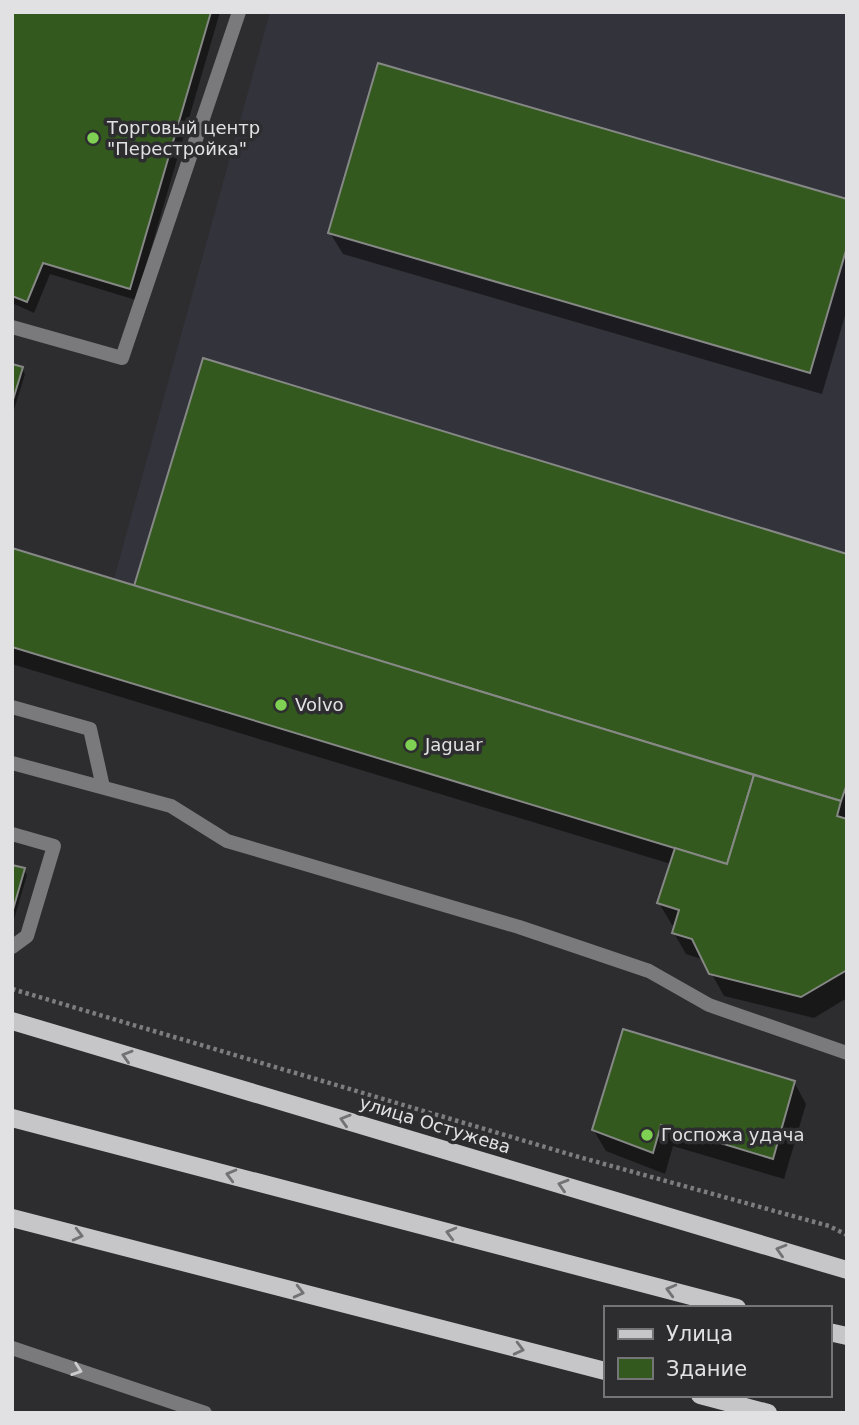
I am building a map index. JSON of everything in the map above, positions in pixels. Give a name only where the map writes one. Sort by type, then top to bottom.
[{"type":"main road","name":"улица Остужева","points":[[12,1021],[847,1269]]},
{"type":"main road","points":[[12,1118],[729,1306]]},
{"type":"main road","points":[[12,1218],[604,1371]]},
{"type":"main road","points":[[708,1397],[768,1413]]},
{"type":"street","points":[[12,327],[122,358],[239,12]]},
{"type":"street","points":[[12,707],[90,729],[103,788]]},
{"type":"street","points":[[12,763],[171,806],[227,841],[519,927],[649,971],[709,1005],[847,1053]]},
{"type":"street","points":[[12,834],[54,846],[27,936],[12,947]]},
{"type":"street","points":[[12,1348],[205,1413]]},
{"type":"path","points":[[12,989],[566,1153],[829,1226],[847,1235]]},
{"type":"shaded area","points":[[270,12],[847,12],[847,798],[754,775],[114,579]]},
{"type":"building","name":"Торговый центр \"Перестройка\"","points":[[12,12],[211,12],[130,289],[43,263],[27,302],[12,296]]},
{"type":"building","points":[[378,63],[847,199],[847,247],[810,373],[328,233]]},
{"type":"building","points":[[203,358],[847,554],[847,784],[841,801],[134,586]]},
{"type":"building","points":[[12,364],[23,367],[12,403]]},
{"type":"building","points":[[12,548],[754,775],[727,864],[12,647]]},
{"type":"building","points":[[754,775],[841,801],[837,816],[847,819],[847,970],[801,997],[709,974],[692,939],[672,933],[679,910],[657,903],[675,848],[727,864]]},
{"type":"building","points":[[12,865],[25,868],[12,913]]},
{"type":"building","points":[[623,1029],[795,1081],[773,1159],[661,1125],[653,1153],[592,1130]]},
{"type":"place","name":"Торговый центр \"Перестройка\"","points":[[93,138]]},
{"type":"place","name":"Volvo","points":[[281,705]]},
{"type":"place","name":"Jaguar","points":[[411,745]]},
{"type":"place","name":"Госпожа удача","points":[[647,1135]]}]
